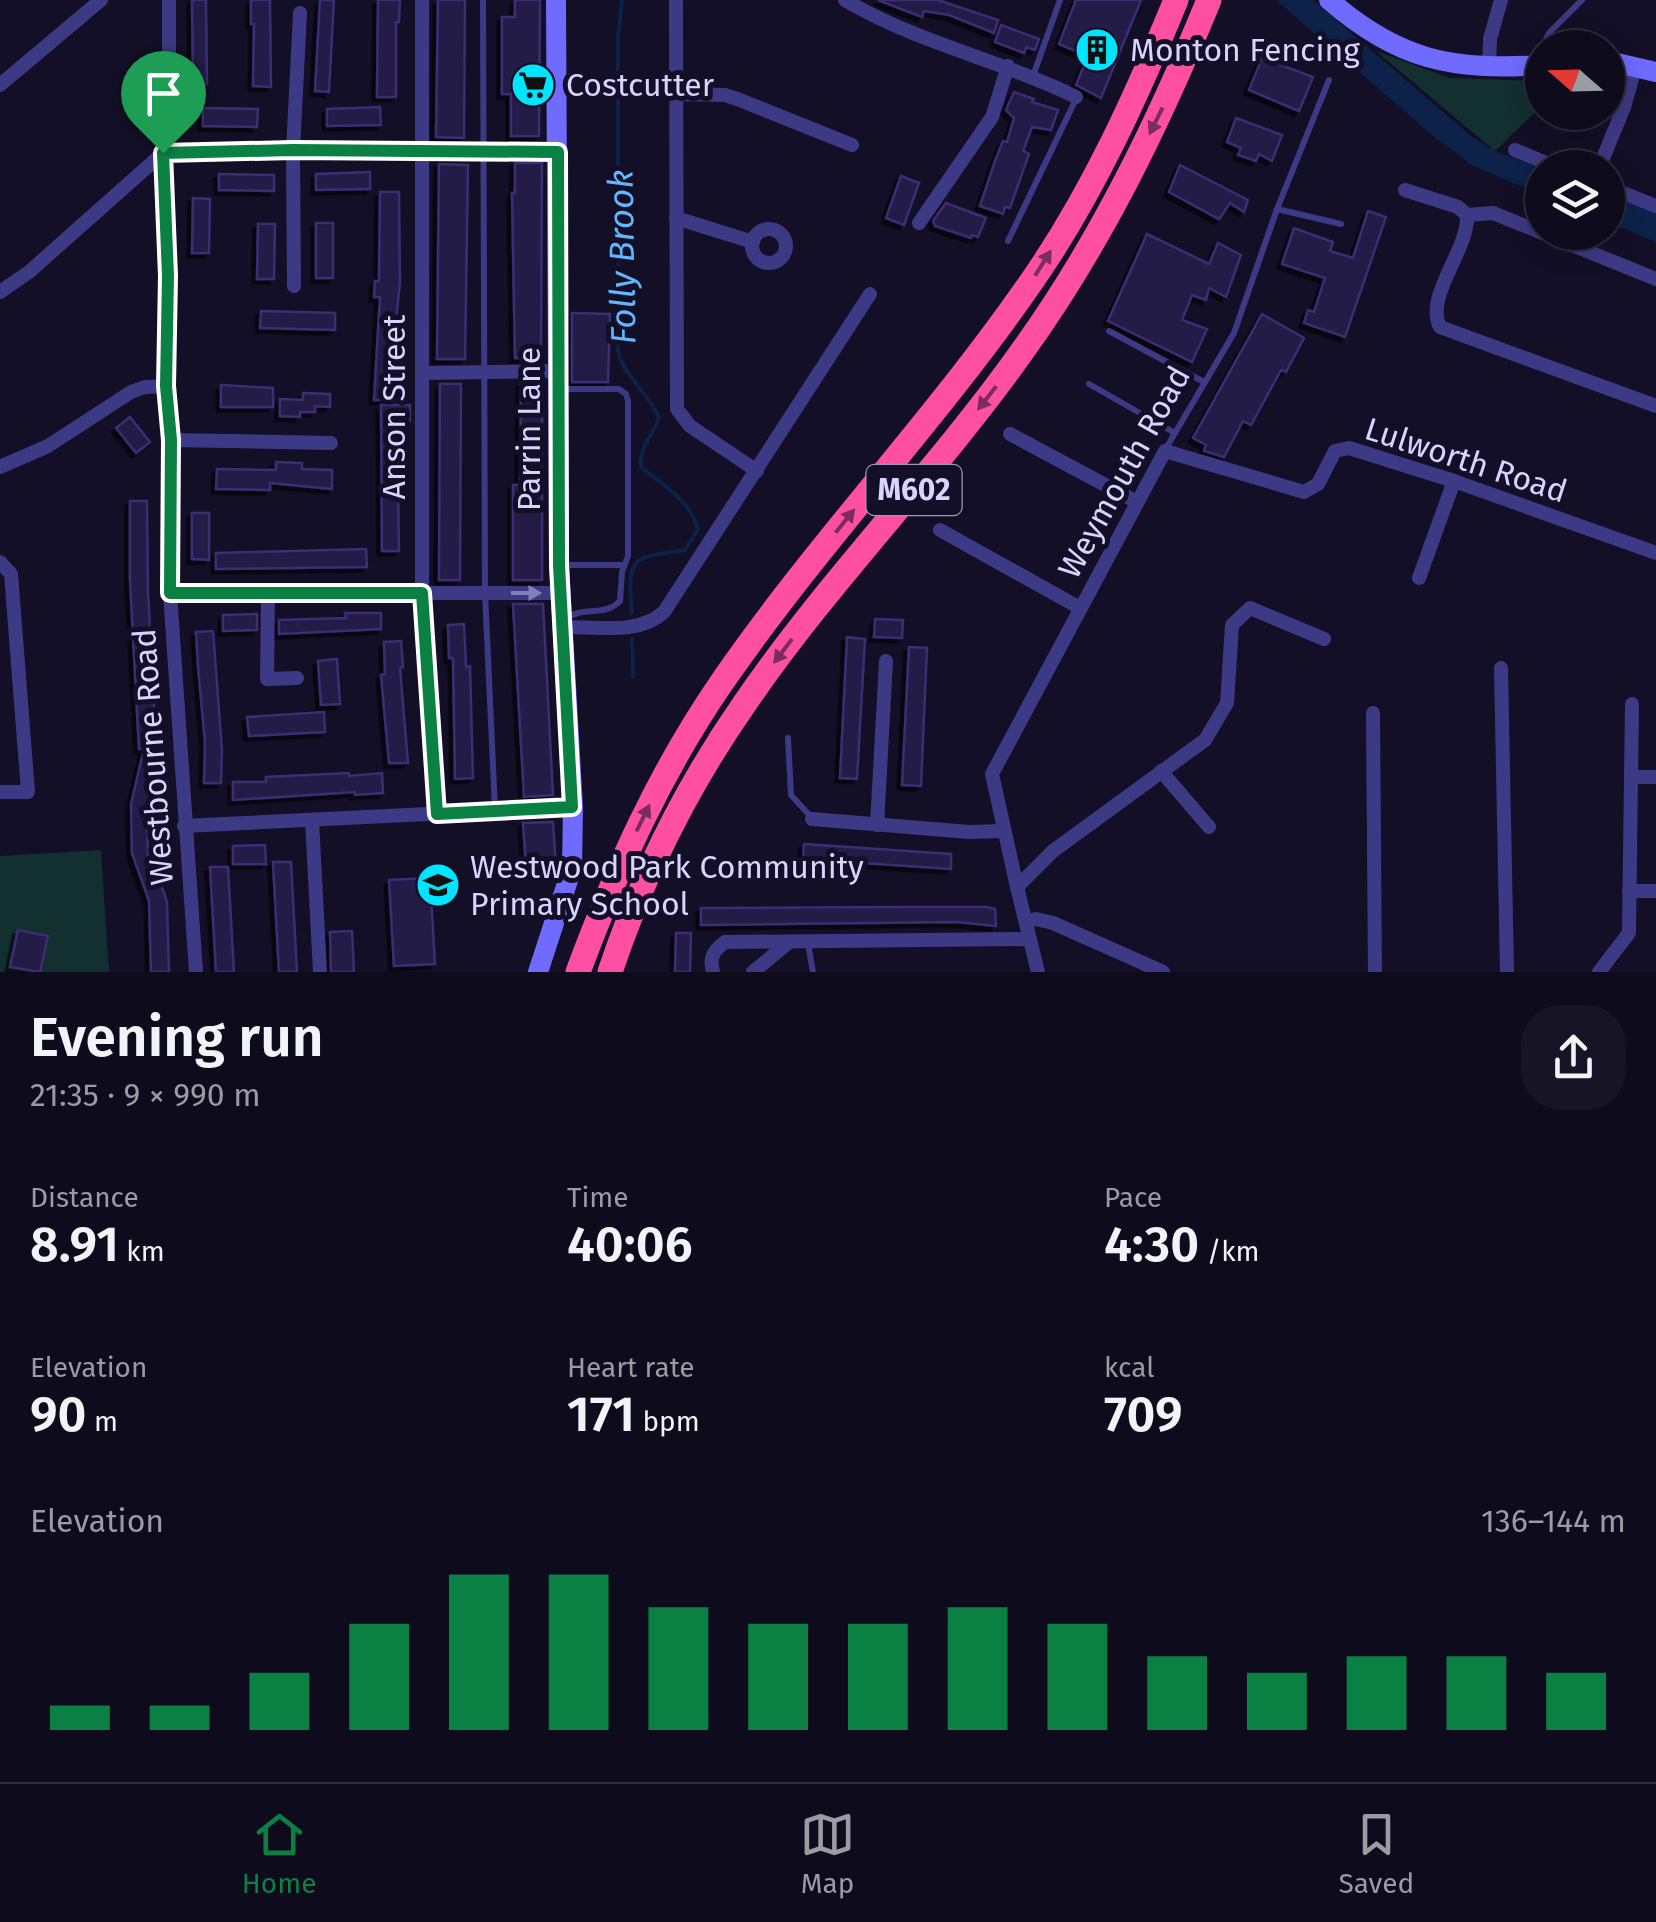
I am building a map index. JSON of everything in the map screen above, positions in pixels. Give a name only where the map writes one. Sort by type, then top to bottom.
[{"type":"highway","name":"M602","points":[[578,972],[613,879],[660,781],[722,682],[827,544],[962,379],[1038,272],[1106,158],[1176,0]]},
{"type":"highway","name":"M602","points":[[610,972],[660,846],[714,748],[796,633],[986,400],[1088,252],[1157,119],[1208,0]]},
{"type":"main road","name":"Parrin Lane","points":[[538,972],[572,868],[559,565],[556,0]]},
{"type":"main road","points":[[1329,0],[1370,34],[1390,45],[1431,58],[1489,66],[1525,65]]},
{"type":"main road","points":[[1625,65],[1656,72]]},
{"type":"street","points":[[0,85],[101,0]]},
{"type":"street","name":"Westbourne Road","points":[[169,0],[169,118],[163,153],[168,276],[166,386],[171,440],[170,593],[196,972]]},
{"type":"street","name":"Anson Street","points":[[422,0],[422,593],[437,814]]},
{"type":"street","points":[[676,0],[678,409],[690,426],[756,471]]},
{"type":"street","points":[[845,0],[892,26],[1008,66],[1076,98]]},
{"type":"street","points":[[1489,66],[1490,39],[1501,0]]},
{"type":"street","points":[[294,286],[293,150],[300,13]]},
{"type":"street","points":[[919,222],[992,117],[1008,66]]},
{"type":"street","points":[[1605,150],[1635,68]]},
{"type":"street","points":[[676,94],[725,95],[852,144]]},
{"type":"street","points":[[1515,150],[1525,154]]},
{"type":"street","points":[[0,292],[163,153],[558,152]]},
{"type":"street","points":[[1405,190],[1458,206],[1467,215]]},
{"type":"street","points":[[1625,194],[1656,206]]},
{"type":"street","points":[[1467,215],[1492,212],[1656,279]]},
{"type":"street","points":[[1467,215],[1464,234],[1435,313],[1440,327],[1656,406]]},
{"type":"street","points":[[676,218],[753,242]]},
{"type":"street","points":[[561,627],[634,626],[659,617],[870,294]]},
{"type":"street","points":[[422,373],[484,372],[559,380]]},
{"type":"street","points":[[0,468],[60,440],[131,392],[166,386]]},
{"type":"street","points":[[1010,434],[1137,502]]},
{"type":"street","points":[[171,440],[331,443]]},
{"type":"street","name":"Lulworth Road","points":[[1165,451],[1299,492],[1314,488],[1330,456],[1344,448],[1454,481],[1656,553]]},
{"type":"street","name":"Weymouth Road","points":[[1038,972],[992,774],[1165,451]]},
{"type":"street","points":[[1419,578],[1454,481]]},
{"type":"street","points":[[940,530],[1080,608]]},
{"type":"street","points":[[0,562],[11,574],[28,792],[0,792]]},
{"type":"street","points":[[170,593],[560,593]]},
{"type":"street","points":[[268,593],[268,679],[296,678]]},
{"type":"street","points":[[1017,887],[1053,851],[1206,740],[1227,703],[1232,626],[1250,608],[1324,639]]},
{"type":"street","points":[[878,824],[886,662]]},
{"type":"street","points":[[1500,668],[1507,972]]},
{"type":"street","points":[[1600,972],[1628,934],[1632,704]]},
{"type":"street","points":[[1374,713],[1375,972]]},
{"type":"street","points":[[1161,772],[1209,826]]},
{"type":"street","points":[[1631,777],[1656,777]]},
{"type":"street","points":[[184,826],[572,807]]},
{"type":"street","points":[[812,818],[1004,832]]},
{"type":"street","points":[[312,820],[320,972]]},
{"type":"street","points":[[1629,891],[1656,891]]},
{"type":"street","points":[[1026,921],[1053,923],[1164,972]]},
{"type":"street","points":[[714,972],[711,959],[725,942],[1030,939]]},
{"type":"street","points":[[753,972],[789,942]]},
{"type":"lane","points":[[482,0],[484,593],[495,811]]},
{"type":"lane","points":[[1033,76],[1060,0]]},
{"type":"lane","points":[[1553,30],[1582,0]]},
{"type":"lane","name":"Weymouth Road","points":[[1165,451],[1234,333],[1277,209],[1330,80]]},
{"type":"lane","points":[[1008,241],[1076,98]]},
{"type":"lane","points":[[1277,209],[1341,224]]},
{"type":"lane","points":[[1109,331],[1204,382]]},
{"type":"lane","points":[[559,380],[620,389],[626,394],[628,556],[618,605],[606,611],[574,613],[561,627]]},
{"type":"lane","points":[[1089,384],[1174,432]]},
{"type":"lane","points":[[559,565],[624,565]]},
{"type":"lane","points":[[788,738],[792,795],[812,818]]},
{"type":"lane","points":[[808,942],[814,972]]},
{"type":"green space","points":[[1376,51],[1450,78],[1525,80],[1525,122],[1495,151]]},
{"type":"green space","points":[[101,850],[109,972],[0,972],[0,856]]},
{"type":"water","points":[[1276,0],[1313,0],[1471,136],[1525,162],[1525,188],[1472,165]]},
{"type":"water","points":[[1625,200],[1656,212],[1656,242],[1625,229]]},
{"type":"building","points":[[192,0],[206,0],[207,84],[193,84]]},
{"type":"building","points":[[251,0],[270,0],[271,87],[253,86]]},
{"type":"building","points":[[320,0],[334,0],[329,92],[315,91]]},
{"type":"building","points":[[378,0],[400,0],[396,22],[396,97],[377,97]]},
{"type":"building","points":[[438,0],[465,0],[464,138],[436,137]]},
{"type":"building","points":[[515,0],[540,0],[539,136],[511,136],[511,94],[502,94],[502,17],[515,17]]},
{"type":"building","points":[[878,0],[938,0],[998,20],[994,33],[949,15],[924,11],[922,17]]},
{"type":"building","name":"Monton Fencing","points":[[1076,0],[1141,0],[1101,98],[1076,85],[1088,56],[1059,44]]},
{"type":"building","points":[[1001,25],[1039,39],[1035,50],[1026,47],[1024,53],[995,42]]},
{"type":"building","points":[[1262,58],[1313,77],[1299,111],[1249,90]]},
{"type":"building","points":[[1014,92],[1058,110],[1051,130],[1032,127],[1023,151],[1029,154],[1010,208],[1005,207],[1003,214],[980,206],[1003,141],[1007,142],[1014,118],[1006,110]]},
{"type":"building","points":[[380,107],[381,125],[327,126],[327,109]]},
{"type":"building","points":[[203,108],[258,109],[257,127],[203,126]]},
{"type":"building","points":[[1236,118],[1282,135],[1272,161],[1259,154],[1256,161],[1238,155],[1241,148],[1227,142]]},
{"type":"building","points":[[515,163],[542,163],[541,358],[515,358]]},
{"type":"building","points":[[439,164],[468,165],[465,359],[437,359]]},
{"type":"building","points":[[1180,165],[1248,200],[1244,212],[1230,203],[1219,219],[1169,192]]},
{"type":"building","points":[[370,172],[370,189],[316,190],[316,174]]},
{"type":"building","points":[[219,174],[274,175],[274,191],[219,190]]},
{"type":"building","points":[[901,176],[919,183],[904,225],[886,218]]},
{"type":"building","points":[[380,192],[399,192],[400,282],[396,321],[401,321],[401,339],[392,339],[391,400],[374,400],[380,297],[374,297],[375,281],[379,281]]},
{"type":"building","points":[[193,198],[210,199],[209,253],[192,253]]},
{"type":"building","points":[[946,203],[986,218],[978,237],[935,226],[933,221]]},
{"type":"building","points":[[1368,211],[1386,217],[1345,337],[1304,323],[1308,310],[1314,312],[1325,278],[1282,264],[1294,228],[1333,242],[1330,251],[1353,258]]},
{"type":"building","points":[[316,223],[333,223],[333,278],[316,278]]},
{"type":"building","points":[[258,224],[275,224],[274,279],[257,279]]},
{"type":"building","points":[[1147,234],[1209,264],[1218,243],[1241,255],[1226,297],[1209,288],[1206,300],[1192,295],[1182,320],[1207,329],[1192,362],[1108,321]]},
{"type":"building","points":[[261,311],[335,313],[335,330],[260,328]]},
{"type":"building","points":[[572,313],[610,314],[608,382],[572,382]]},
{"type":"building","points":[[1262,314],[1304,338],[1251,425],[1243,421],[1224,457],[1204,451],[1206,445],[1193,438]]},
{"type":"building","points":[[521,382],[542,383],[542,580],[513,580],[513,485],[520,485]]},
{"type":"building","points":[[440,384],[461,384],[460,580],[439,580]]},
{"type":"building","points":[[221,385],[273,388],[273,407],[221,407]]},
{"type":"building","points":[[303,393],[330,394],[330,407],[315,406],[315,412],[300,412],[300,417],[280,416],[280,399],[303,400]]},
{"type":"building","points":[[381,405],[410,405],[410,421],[397,421],[399,551],[382,551]]},
{"type":"building","points":[[130,417],[150,442],[136,453],[116,428]]},
{"type":"building","points":[[276,462],[302,463],[302,469],[332,470],[332,489],[270,483],[270,490],[216,489],[217,469],[276,470]]},
{"type":"building","points":[[130,501],[147,501],[157,762],[147,805],[148,860],[152,858],[167,902],[169,972],[151,972],[149,901],[132,853],[131,804],[144,749],[139,749]]},
{"type":"building","points":[[192,513],[209,513],[209,560],[192,559]]},
{"type":"building","points":[[366,549],[367,567],[216,569],[216,553]]},
{"type":"building","points":[[513,604],[543,604],[553,795],[524,797]]},
{"type":"building","points":[[345,613],[381,613],[381,629],[279,634],[279,620],[346,618]]},
{"type":"building","points":[[257,614],[257,630],[223,631],[223,615]]},
{"type":"building","points":[[875,619],[903,620],[902,638],[874,637]]},
{"type":"building","points":[[464,624],[466,667],[470,666],[473,778],[455,779],[453,658],[449,658],[448,625]]},
{"type":"building","points":[[213,631],[221,783],[204,783],[205,743],[196,632]]},
{"type":"building","points":[[847,637],[865,639],[857,779],[840,778]]},
{"type":"building","points":[[401,641],[408,763],[389,763],[381,675],[385,674],[384,642]]},
{"type":"building","points":[[909,647],[927,648],[921,786],[902,785]]},
{"type":"building","points":[[337,659],[340,704],[321,705],[318,661]]},
{"type":"building","points":[[324,712],[325,732],[249,736],[247,717]]},
{"type":"building","points":[[382,773],[383,793],[233,800],[233,782]]},
{"type":"building","points":[[553,822],[556,866],[526,867],[523,823]]},
{"type":"building","points":[[804,844],[951,854],[951,869],[803,859]]},
{"type":"building","points":[[265,845],[266,864],[233,864],[233,846]]},
{"type":"building","points":[[273,862],[291,862],[297,972],[279,972]]},
{"type":"building","points":[[210,867],[228,867],[234,972],[216,972]]},
{"type":"building","points":[[430,878],[435,964],[394,966],[389,880]]},
{"type":"building","points":[[701,908],[995,909],[996,926],[957,922],[701,925]]},
{"type":"building","points":[[18,930],[48,936],[40,972],[10,967]]},
{"type":"building","points":[[352,931],[354,972],[331,972],[330,932]]},
{"type":"building","points":[[676,933],[691,933],[690,972],[675,972]]},
{"type":"waterway","name":"Folly Brook","points":[[622,0],[618,37],[618,351],[659,418],[644,448],[641,467],[683,502],[698,529],[685,550],[653,555],[636,563],[630,580],[632,613]]},
{"type":"waterway","name":"Folly Brook","points":[[632,639],[633,677]]},
{"type":"place","name":"Monton Fencing","points":[[1097,50]]},
{"type":"place","name":"Costcutter","points":[[533,85]]},
{"type":"place","name":"Westwood Park Community Primary School","points":[[438,885]]},
{"type":"route","points":[[558,152],[559,565],[572,807],[437,814],[422,593],[170,593],[171,440],[166,386],[168,276],[163,153],[558,152]]}]
